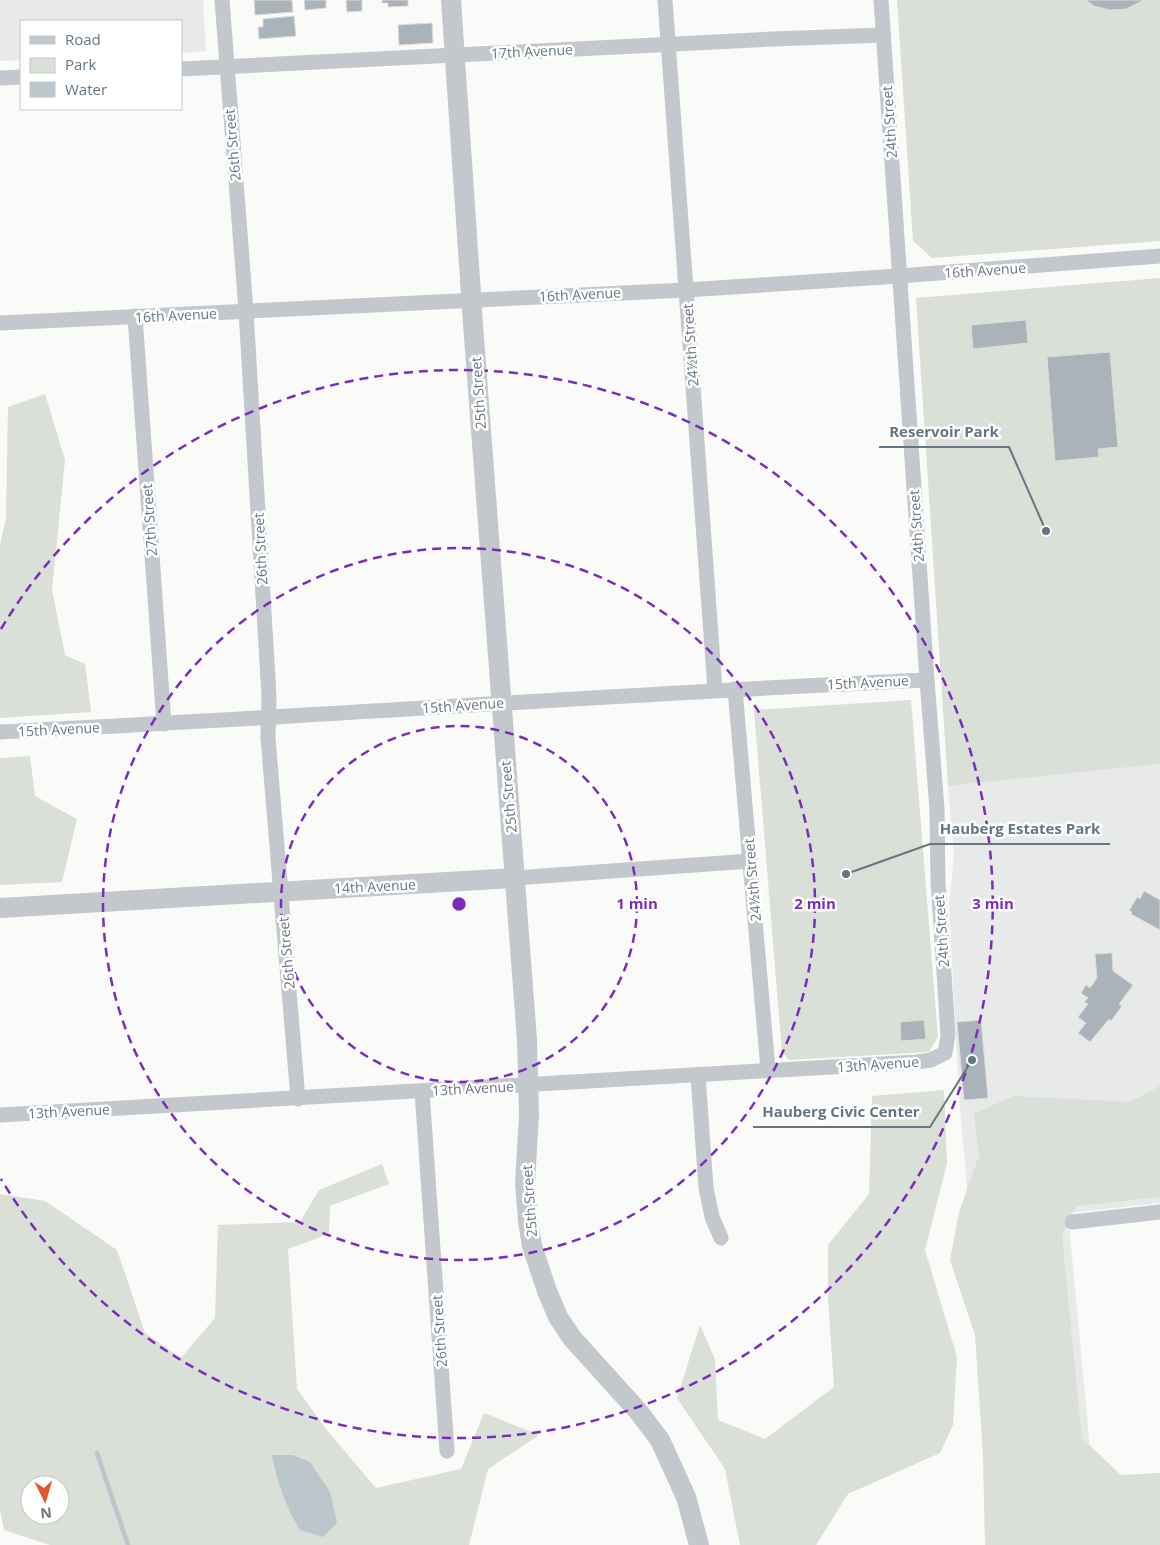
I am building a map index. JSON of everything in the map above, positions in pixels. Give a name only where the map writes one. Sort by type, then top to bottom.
[{"type":"street","name":"26th Street","points":[[222,0],[246,311],[269,696],[268,738],[298,1098]]},
{"type":"street","name":"25th Street","points":[[451,0],[529,1086],[525,1183],[532,1246],[558,1317],[572,1338],[638,1411],[660,1440],[686,1496],[699,1545]]},
{"type":"street","name":"24½th Street","points":[[665,0],[715,690]]},
{"type":"street","name":"24th Street","points":[[881,0],[927,680],[938,809],[938,881],[948,1035],[945,1053]]},
{"type":"street","name":"17th Avenue","points":[[182,69],[883,35]]},
{"type":"street","points":[[0,78],[20,77]]},
{"type":"street","name":"16th Avenue","points":[[0,323],[686,290],[1160,256]]},
{"type":"street","name":"27th Street","points":[[135,316],[164,724]]},
{"type":"street","name":"15th Avenue","points":[[0,732],[164,724],[715,690],[927,680]]},
{"type":"street","name":"24½th Street","points":[[735,689],[768,1070]]},
{"type":"street","name":"14th Avenue","points":[[0,908],[515,878],[750,861]]},
{"type":"street","name":"13th Avenue","points":[[0,1115],[529,1086],[917,1062],[930,1060],[945,1053]]},
{"type":"street","points":[[698,1076],[706,1188],[712,1217],[721,1238]]},
{"type":"street","name":"26th Street","points":[[422,1091],[447,1451]]},
{"type":"street","points":[[1072,1222],[1160,1212]]},
{"type":"shaded area","points":[[0,0],[203,0],[206,51],[182,53],[182,20],[20,20],[20,60],[0,61]]},
{"type":"shaded area","points":[[1160,764],[1160,1203],[1068,1213],[1099,1545],[998,1545],[959,1095],[949,903],[954,856],[948,786]]},
{"type":"green space","points":[[897,0],[1160,0],[1160,241],[932,258],[913,241]]},
{"type":"green space","points":[[1160,278],[1160,764],[948,786],[916,298]]},
{"type":"green space","points":[[45,394],[65,460],[52,590],[65,655],[85,664],[91,712],[0,718],[0,545],[6,518],[8,407]]},
{"type":"green space","points":[[911,700],[938,1037],[929,1052],[789,1060],[782,1052],[754,710]]},
{"type":"green space","points":[[30,756],[35,796],[77,819],[62,882],[0,885],[0,758]]},
{"type":"green space","points":[[1160,1086],[1160,1197],[1076,1206],[1062,1236],[1082,1438],[1121,1475],[1160,1473],[1160,1545],[985,1545],[983,1456],[975,1335],[950,1260],[959,1212],[979,1156],[974,1114],[1013,1096],[1130,1102]]},
{"type":"green space","points":[[944,1090],[947,1163],[925,1250],[957,1357],[953,1425],[940,1453],[848,1494],[816,1545],[740,1545],[725,1469],[677,1398],[700,1325],[715,1359],[718,1420],[765,1439],[834,1387],[828,1300],[828,1245],[869,1194],[872,1096]]},
{"type":"green space","points":[[382,1164],[389,1184],[330,1206],[329,1234],[288,1249],[297,1389],[326,1429],[376,1488],[461,1469],[484,1413],[539,1435],[488,1469],[469,1545],[50,1545],[4,1530],[0,1509],[0,1194],[45,1201],[117,1250],[145,1333],[181,1358],[215,1318],[218,1225],[300,1222],[319,1190]]},
{"type":"water","points":[[272,1455],[293,1455],[310,1462],[330,1492],[337,1523],[323,1537],[300,1530],[283,1494]]},
{"type":"building","points":[[254,0],[292,0],[293,12],[255,15]]},
{"type":"building","points":[[304,0],[326,0],[326,8],[305,10]]},
{"type":"building","points":[[346,0],[362,0],[362,11],[347,12]]},
{"type":"building","points":[[382,0],[408,0],[408,6],[388,7],[388,3],[382,3]]},
{"type":"building","points":[[1086,0],[1144,0],[1126,9],[1110,10],[1094,6]]},
{"type":"building","points":[[294,16],[296,36],[259,39],[258,27],[263,27],[263,19]]},
{"type":"building","points":[[432,23],[433,43],[399,45],[398,25]]},
{"type":"building","points":[[1026,320],[1028,343],[973,349],[971,325]]},
{"type":"building","points":[[1110,352],[1118,447],[1098,449],[1099,457],[1055,461],[1047,357]]},
{"type":"building","points":[[1144,891],[1160,900],[1160,930],[1131,914],[1132,912],[1129,911],[1137,897],[1140,899]]},
{"type":"building","points":[[1112,953],[1113,971],[1133,985],[1119,1004],[1122,1006],[1111,1021],[1109,1019],[1090,1042],[1078,1033],[1086,1023],[1078,1017],[1088,1004],[1084,1002],[1088,998],[1081,993],[1086,985],[1090,988],[1097,978],[1095,954]]},
{"type":"building","points":[[924,1020],[926,1039],[901,1041],[900,1022]]},
{"type":"building","points":[[981,1020],[988,1098],[964,1100],[957,1022]]},
{"type":"waterway","points":[[97,1453],[128,1545]]},
{"type":"place","name":"Reservoir Park","points":[[1046,531]]},
{"type":"place","name":"Hauberg Estates Park","points":[[846,874]]},
{"type":"place","name":"Hauberg Civic Center","points":[[972,1060]]}]
